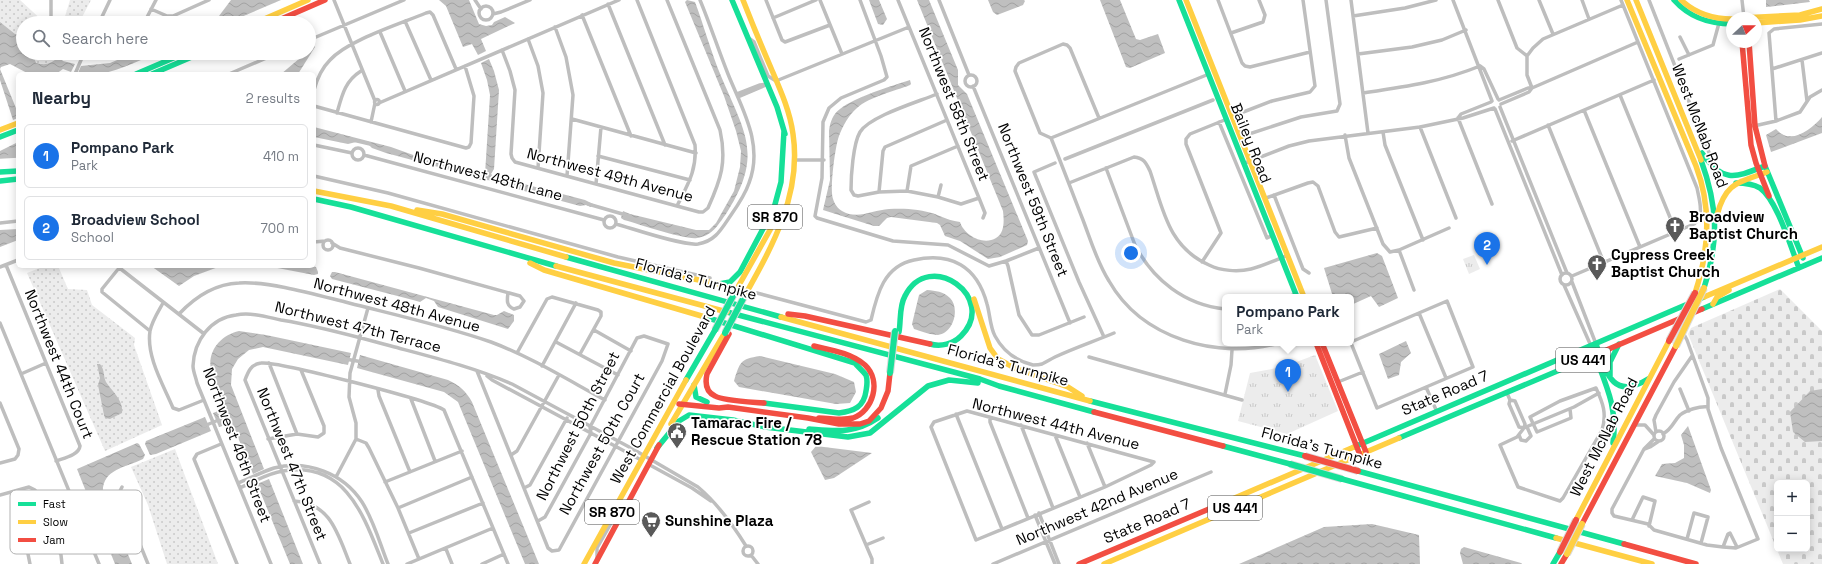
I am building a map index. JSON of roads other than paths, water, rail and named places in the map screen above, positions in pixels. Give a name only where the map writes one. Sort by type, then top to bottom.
[{"type":"main road","points":[[271,16],[308,0]]},
{"type":"main road","points":[[288,16],[325,0]]},
{"type":"main road","name":"West Commercial Boulevard","points":[[584,564],[666,413],[722,332],[741,297],[744,276],[770,230],[783,191],[787,169],[787,146],[784,131],[767,84],[732,0]]},
{"type":"main road","name":"West Commercial Boulevard","points":[[596,561],[741,297],[754,280],[785,215],[793,181],[795,160],[793,135],[790,120],[782,97],[743,0]]},
{"type":"main road","name":"Bailey Road","points":[[1179,0],[1212,73],[1248,162],[1266,198],[1295,294]]},
{"type":"main road","name":"Bailey Road","points":[[1186,0],[1212,73]]},
{"type":"main road","name":"West McNab Road","points":[[1561,564],[1676,346],[1710,274],[1714,256],[1716,221],[1709,182],[1636,0]]},
{"type":"main road","points":[[1674,0],[1688,14],[1704,21],[1726,23]]},
{"type":"main road","points":[[1681,0],[1692,10],[1719,22],[1726,20]]},
{"type":"main road","name":"West McNab Road","points":[[1553,564],[1650,376],[1695,293],[1707,254],[1708,221],[1706,199],[1695,165],[1625,3]]},
{"type":"main road","points":[[1762,17],[1800,15],[1822,9]]},
{"type":"main road","points":[[1762,23],[1800,20],[1822,16]]},
{"type":"main road","points":[[1743,48],[1752,126],[1766,169],[1806,265]]},
{"type":"main road","points":[[1749,48],[1752,126],[1751,145],[1759,172],[1799,268]]},
{"type":"main road","points":[[141,72],[169,60]]},
{"type":"main road","points":[[157,72],[185,60]]},
{"type":"main road","points":[[0,130],[16,124]]},
{"type":"main road","points":[[0,137],[16,131]]},
{"type":"main road","points":[[391,206],[442,214],[614,263],[717,284],[728,283],[734,280],[740,272],[778,198],[783,174],[784,131]]},
{"type":"main road","points":[[1694,142],[1712,168],[1723,175],[1737,176],[1759,172]]},
{"type":"main road","name":"Bailey Road","points":[[1248,162],[1270,236],[1285,257],[1303,294]]},
{"type":"main road","points":[[1716,221],[1724,194],[1731,186],[1766,169]]},
{"type":"main road","points":[[0,172],[16,171]]},
{"type":"main road","points":[[0,180],[16,179]]},
{"type":"main road","points":[[1736,183],[1747,183],[1755,186],[1764,193],[1772,203]]},
{"type":"main road","name":"Florida's Turnpike","points":[[316,191],[391,206],[767,312],[1086,399],[1305,456],[1696,564]]},
{"type":"main road","name":"Florida's Turnpike","points":[[316,199],[351,206],[517,256],[972,377],[999,386],[1290,464],[1652,564]]},
{"type":"main road","name":"State Road 7","points":[[1079,564],[1822,247]]},
{"type":"main road","points":[[517,256],[544,270],[850,360],[860,367],[868,382],[865,400],[858,407],[848,412],[838,413],[716,397],[706,386],[706,377],[722,332]]},
{"type":"main road","name":"State Road 7","points":[[1104,564],[1822,258]]},
{"type":"main road","points":[[898,331],[899,300],[908,284],[915,279],[934,272],[952,275],[964,284],[972,296],[990,348],[998,359],[1015,368],[1068,387],[1086,399]]},
{"type":"main road","points":[[733,420],[848,432],[869,425],[880,417],[890,403],[893,373],[898,331],[902,303],[905,295],[917,282],[932,276],[946,277],[960,285],[969,298],[972,312],[968,328],[959,339],[942,346],[933,346],[804,316],[767,312]]},
{"type":"main road","points":[[1713,304],[1717,297],[1742,281]]},
{"type":"main road","points":[[698,416],[683,403],[683,396],[722,332]]},
{"type":"main road","points":[[694,385],[693,394],[699,401],[720,404],[728,407],[810,418],[852,418],[868,408],[874,385],[873,378],[865,364],[855,358],[819,347],[790,342]]},
{"type":"main road","points":[[1611,380],[1610,362],[1619,344]]},
{"type":"main road","points":[[1593,345],[1607,374],[1611,380],[1620,387],[1632,388],[1639,386],[1650,376]]},
{"type":"main road","points":[[1318,346],[1338,382],[1359,444]]},
{"type":"main road","points":[[1323,346],[1325,357],[1363,454]]},
{"type":"main road","points":[[1597,354],[1616,414],[1616,429],[1612,451]]},
{"type":"main road","points":[[1507,393],[1510,384],[1530,372]]},
{"type":"main road","points":[[810,418],[830,424],[852,426],[872,418],[883,407],[888,395],[893,373]]},
{"type":"main road","points":[[657,448],[665,442],[680,419],[689,416],[733,420],[765,427],[848,438],[870,433],[922,390],[937,382],[957,380],[999,386]]},
{"type":"main road","points":[[1488,400],[1498,393],[1502,384]]},
{"type":"main road","points":[[666,413],[673,406],[683,403],[719,408],[728,407]]},
{"type":"street","points":[[51,0],[51,16]]},
{"type":"street","points":[[102,16],[110,0]]},
{"type":"street","points":[[148,16],[156,0]]},
{"type":"street","points":[[151,9],[167,16],[173,16],[209,0]]},
{"type":"street","points":[[334,0],[351,45],[372,95],[377,103],[371,122]]},
{"type":"street","points":[[316,37],[404,0]]},
{"type":"street","points":[[475,0],[481,9],[480,15],[483,19],[489,19],[493,14],[530,0]]},
{"type":"street","points":[[377,103],[619,0]]},
{"type":"street","points":[[637,0],[695,145],[696,152],[694,172],[677,206]]},
{"type":"street","name":"Northwest 49th Avenue","points":[[502,50],[515,90],[510,154],[515,162],[703,212],[708,208],[721,179],[724,156],[723,144],[720,130],[667,0]]},
{"type":"street","points":[[700,0],[737,96],[760,85],[767,84]]},
{"type":"street","points":[[766,0],[782,40],[785,42],[830,25]]},
{"type":"street","points":[[773,18],[816,0]]},
{"type":"street","points":[[820,0],[842,54]]},
{"type":"street","points":[[860,0],[876,40],[887,77],[884,80],[841,98],[829,108],[823,122],[824,160],[815,216],[817,218],[893,241],[951,246],[985,266],[1006,262],[1039,248]]},
{"type":"street","name":"Northwest 58th Street","points":[[898,0],[979,198],[984,213],[983,218]]},
{"type":"street","name":"Northwest 59th Street","points":[[939,0],[969,75]]},
{"type":"street","points":[[1218,0],[1242,63],[1245,66],[1250,67],[1310,52]]},
{"type":"street","points":[[1231,33],[1262,22],[1265,15],[1259,0]]},
{"type":"street","points":[[1202,262],[1221,233],[1186,144],[1186,139],[1190,134],[1230,117],[1272,101],[1312,90],[1315,86],[1303,0]]},
{"type":"street","points":[[1351,0],[1368,133]]},
{"type":"street","points":[[1353,16],[1405,8],[1436,0]]},
{"type":"street","points":[[1453,0],[1480,66],[1492,102],[1534,192],[1567,273],[1572,276]]},
{"type":"street","points":[[1498,0],[1517,48],[1527,56]]},
{"type":"street","points":[[1539,0],[1553,34]]},
{"type":"street","points":[[1582,0],[1590,19]]},
{"type":"street","points":[[1572,276],[1698,222],[1701,207],[1697,188],[1638,42],[1625,3],[1621,0]]},
{"type":"street","points":[[1742,0],[1743,12]]},
{"type":"street","points":[[1532,88],[1527,75],[1527,56],[1539,43],[1553,34],[1625,3]]},
{"type":"street","points":[[608,4],[665,145]]},
{"type":"street","points":[[481,9],[486,6],[490,7],[493,14]]},
{"type":"street","points":[[316,85],[323,69],[329,60],[338,52],[405,21],[430,12],[433,15],[456,69]]},
{"type":"street","points":[[582,15],[631,136]]},
{"type":"street","points":[[405,21],[431,80]]},
{"type":"street","points":[[1679,59],[1713,45],[1719,22]]},
{"type":"street","points":[[1776,121],[1769,33],[1771,30],[1822,24]]},
{"type":"street","points":[[776,81],[909,26]]},
{"type":"street","points":[[555,27],[566,57],[571,77],[573,95],[567,176]]},
{"type":"street","points":[[1358,54],[1412,47],[1442,40],[1466,30]]},
{"type":"street","points":[[380,32],[405,91]]},
{"type":"street","name":"West Commercial Boulevard","points":[[748,37],[754,42],[768,76],[776,81]]},
{"type":"street","points":[[1680,37],[1689,55]]},
{"type":"street","points":[[528,39],[538,66],[543,93],[538,168]]},
{"type":"street","points":[[1458,118],[1461,114],[1528,88],[1532,88],[1638,42]]},
{"type":"street","points":[[1099,118],[1070,48],[1067,45],[1063,44],[1019,63],[1016,67],[1015,71],[1040,133],[1051,138],[1098,261],[1109,283],[1134,312],[1170,335],[1195,344],[1232,350],[1253,349],[1266,346]]},
{"type":"street","points":[[1772,69],[1797,59],[1802,60],[1822,53]]},
{"type":"street","points":[[76,72],[81,60]]},
{"type":"street","points":[[234,72],[262,60]]},
{"type":"street","points":[[1802,60],[1807,101]]},
{"type":"street","points":[[316,107],[466,148],[469,147],[471,143],[474,96],[465,66]]},
{"type":"street","points":[[1363,93],[1414,86],[1442,80],[1480,66]]},
{"type":"street","points":[[1480,66],[1484,69],[1499,99],[1511,141],[1562,275],[1560,281],[1564,285],[1593,345]]},
{"type":"street","points":[[337,113],[346,85],[353,76],[362,71]]},
{"type":"street","points":[[1051,138],[1212,73]]},
{"type":"street","name":"Northwest 59th Street","points":[[969,75],[974,75],[977,79],[976,84],[973,86]]},
{"type":"street","name":"Northwest 59th Street","points":[[969,75],[966,77],[966,83],[970,87],[973,86]]},
{"type":"street","points":[[1511,141],[1654,80]]},
{"type":"street","name":"West Commercial Boulevard","points":[[767,84],[776,89],[782,97]]},
{"type":"street","name":"Northwest 59th Street","points":[[973,86],[1070,323]]},
{"type":"street","points":[[1248,162],[1309,140],[1420,127],[1463,118],[1501,106],[1529,92],[1532,88]]},
{"type":"street","points":[[1752,126],[1776,121],[1800,112],[1810,97],[1822,90]]},
{"type":"street","points":[[937,94],[879,118],[866,125],[860,132],[856,148],[851,190],[854,195],[858,196],[879,192],[907,191],[938,196],[961,204],[979,198]]},
{"type":"street","points":[[1620,94],[1676,232]]},
{"type":"street","name":"Northwest 48th Lane","points":[[616,224],[685,242],[702,243],[710,240],[720,232],[743,196],[752,173],[754,156],[753,138],[748,120],[737,96]]},
{"type":"street","points":[[1584,110],[1640,247]]},
{"type":"street","points":[[1458,118],[1492,204]]},
{"type":"street","points":[[572,119],[631,136],[696,152]]},
{"type":"street","points":[[879,192],[883,151],[885,147],[947,120]]},
{"type":"street","points":[[1219,122],[1270,236]]},
{"type":"street","points":[[1548,125],[1604,263]]},
{"type":"street","points":[[596,184],[601,127]]},
{"type":"street","points":[[1420,127],[1456,218]]},
{"type":"street","points":[[1383,132],[1385,145],[1423,240]]},
{"type":"street","points":[[1345,135],[1349,158],[1376,228],[1386,249],[1394,252],[1449,228]]},
{"type":"street","name":"Northwest 48th Lane","points":[[316,145],[352,153]]},
{"type":"street","points":[[907,191],[911,166],[958,146]]},
{"type":"street","name":"Northwest 48th Lane","points":[[352,153],[354,149],[358,148],[363,151],[365,156]]},
{"type":"street","name":"Northwest 48th Lane","points":[[352,153],[354,158],[357,160],[365,156],[604,220]]},
{"type":"street","points":[[598,156],[690,180]]},
{"type":"street","points":[[1069,183],[1134,157],[1141,158],[1146,162],[1150,171],[1173,235],[1183,248],[1202,262],[1214,267],[1237,270],[1250,269],[1285,257]]},
{"type":"street","points":[[795,160],[824,160]]},
{"type":"street","points":[[1106,168],[1140,256],[1155,275],[1170,288],[1200,304],[1222,308]]},
{"type":"street","points":[[1266,198],[1313,182],[1318,186],[1335,232],[1339,237],[1376,228]]},
{"type":"street","points":[[938,196],[941,185]]},
{"type":"street","points":[[1530,194],[1534,192]]},
{"type":"street","points":[[1274,195],[1303,269],[1309,273]]},
{"type":"street","name":"Northwest 48th Lane","points":[[604,220],[606,217],[612,216],[616,220],[616,224]]},
{"type":"street","name":"Northwest 48th Lane","points":[[604,220],[604,224],[608,228],[612,228],[616,224]]},
{"type":"street","points":[[0,223],[16,221]]},
{"type":"street","points":[[316,242],[330,240],[340,248],[420,268],[508,293],[523,298],[524,301],[520,307],[514,309],[508,306],[508,293]]},
{"type":"street","points":[[324,248],[323,245],[325,241]]},
{"type":"street","points":[[316,243],[330,250],[340,248]]},
{"type":"street","points":[[330,250],[333,246],[332,243]]},
{"type":"street","points":[[1398,250],[1414,290]]},
{"type":"street","points":[[0,267],[16,261]]},
{"type":"street","points":[[1006,262],[1019,315],[1032,335],[1035,336],[1084,317]]},
{"type":"street","name":"Northwest 44th Court","points":[[6,265],[80,446],[80,450],[56,461]]},
{"type":"street","points":[[117,268],[102,289],[102,292],[150,331]]},
{"type":"street","points":[[119,268],[203,333]]},
{"type":"street","points":[[1562,275],[1567,273]]},
{"type":"street","points":[[1572,276],[1572,282],[1586,319],[1593,345]]},
{"type":"street","points":[[1564,285],[1569,285],[1572,282]]},
{"type":"street","name":"Northwest 48th Avenue","points":[[179,314],[193,300],[206,292],[221,286],[238,283],[260,283],[368,308],[460,332],[517,353],[605,400]]},
{"type":"street","points":[[517,353],[549,297],[576,303],[601,312],[601,316],[580,354]]},
{"type":"street","points":[[1352,346],[1377,408],[1473,367],[1447,301],[1354,342]]},
{"type":"street","points":[[163,303],[155,317],[150,331],[153,357],[173,408],[179,410],[204,400]]},
{"type":"street","points":[[542,366],[576,303]]},
{"type":"street","points":[[333,481],[356,439],[356,423],[349,397],[349,382],[350,373],[368,308]]},
{"type":"street","points":[[1419,313],[1446,378]]},
{"type":"street","name":"Northwest 47th Terrace","points":[[203,333],[221,319],[236,314],[250,314],[302,323],[457,364],[486,375],[492,380],[569,415],[618,441],[711,501]]},
{"type":"street","points":[[1580,319],[1586,319]]},
{"type":"street","points":[[1676,320],[1687,340],[1708,398],[1708,407],[1721,448],[1758,536],[1758,539],[1737,548],[1701,543],[1654,530],[1649,526],[1632,520],[1614,516],[1612,513],[1612,509],[1644,449],[1655,435],[1654,420],[1656,415],[1674,382],[1692,356]]},
{"type":"street","points":[[0,323],[68,490]]},
{"type":"street","points":[[594,330],[631,351]]},
{"type":"street","name":"Northwest 46th Street","points":[[203,333],[195,353],[193,366],[197,383],[271,564]]},
{"type":"street","name":"Northwest 50th Street","points":[[538,521],[545,517],[591,433],[590,427],[637,338],[644,336],[668,344]]},
{"type":"street","points":[[556,342],[618,375]]},
{"type":"street","name":"Northwest 50th Court","points":[[538,521],[548,548],[552,551],[559,550],[662,361],[668,344]]},
{"type":"street","points":[[1225,394],[1232,350]]},
{"type":"street","points":[[1088,357],[1225,394],[1242,400]]},
{"type":"street","points":[[21,374],[46,363]]},
{"type":"street","name":"Northwest 47th Street","points":[[268,363],[260,363],[252,367],[245,380],[320,564]]},
{"type":"street","points":[[268,363],[349,382],[439,407],[444,410],[508,564]]},
{"type":"street","points":[[268,363],[297,434]]},
{"type":"street","points":[[268,439],[297,434],[318,437],[324,432],[324,426],[301,370]]},
{"type":"street","points":[[477,371],[538,521]]},
{"type":"street","points":[[1338,382],[1362,372]]},
{"type":"street","points":[[510,454],[517,451],[559,375]]},
{"type":"street","points":[[1426,387],[1437,412]]},
{"type":"street","points":[[1570,409],[1571,418],[1537,432],[1533,424],[1530,417],[1560,401],[1596,388],[1599,393],[1605,408],[1605,421],[1602,430],[1566,492],[1560,501],[1518,488],[1500,444],[1519,435],[1533,424],[1570,409],[1599,393]]},
{"type":"street","points":[[1680,389],[1689,411]]},
{"type":"street","points":[[378,390],[379,396],[410,472]]},
{"type":"street","points":[[1507,393],[1510,400],[1509,404],[1519,427],[1526,428]]},
{"type":"street","points":[[411,399],[436,461]]},
{"type":"street","points":[[1510,400],[1515,402],[1531,436],[1526,441],[1521,440],[1519,435]]},
{"type":"street","points":[[0,403],[19,449],[16,459],[0,463]]},
{"type":"street","name":"Northwest 47th Terrace","points":[[543,403],[566,419],[591,433],[615,446],[642,457]]},
{"type":"street","points":[[1644,449],[1663,439],[1663,434],[1670,430],[1681,415],[1702,406],[1708,407]]},
{"type":"street","name":"Northwest 44th Avenue","points":[[1002,529],[976,540],[931,427],[934,422],[967,411],[1154,462],[1151,465],[1105,486]]},
{"type":"street","points":[[956,414],[1002,529],[1105,486],[1087,443]]},
{"type":"street","points":[[524,488],[530,485],[569,415]]},
{"type":"street","points":[[990,417],[990,422],[1028,518]]},
{"type":"street","points":[[1517,422],[1522,419]]},
{"type":"street","points":[[1021,425],[1053,508]]},
{"type":"street","name":"West McNab Road","points":[[1633,425],[1645,425],[1659,441]]},
{"type":"street","name":"West McNab Road","points":[[1655,435],[1659,431],[1663,434]]},
{"type":"street","points":[[1055,435],[1080,497]]},
{"type":"street","points":[[356,439],[366,443],[398,508],[419,559]]},
{"type":"street","points":[[222,444],[197,454],[194,457],[237,564]]},
{"type":"street","points":[[386,482],[462,451]]},
{"type":"street","name":"Northwest 47th Terrace","points":[[650,462],[682,477],[698,487],[708,495],[711,501]]},
{"type":"street","points":[[238,483],[265,472],[303,466],[316,468],[336,476],[355,493],[363,503],[388,564]]},
{"type":"street","points":[[240,488],[281,469],[304,471],[323,476],[333,481],[344,488],[358,505],[383,564]]},
{"type":"street","name":"Northwest 42nd Avenue","points":[[993,564],[1211,472]]},
{"type":"street","points":[[398,508],[472,477]]},
{"type":"street","points":[[679,481],[682,477]]},
{"type":"street","points":[[20,490],[32,487],[35,490]]},
{"type":"street","points":[[0,495],[10,492]]},
{"type":"street","name":"West Commercial Boulevard","points":[[596,561],[597,548],[618,511],[621,495]]},
{"type":"street","points":[[1632,520],[1644,497],[1655,501],[1649,526]]},
{"type":"street","points":[[294,501],[310,504],[321,509],[329,517],[350,564]]},
{"type":"street","points":[[711,501],[733,525],[746,546],[752,548],[753,552],[751,555]]},
{"type":"street","points":[[869,502],[851,510],[872,559],[872,564]]},
{"type":"street","points":[[409,533],[483,503]]},
{"type":"street","points":[[1687,539],[1694,513],[1708,517],[1701,543]]},
{"type":"street","points":[[1037,514],[1059,564]]},
{"type":"street","points":[[407,564],[494,528]]},
{"type":"street","points":[[1723,547],[1728,534],[1730,533],[1737,548]]},
{"type":"street","points":[[866,545],[883,538]]},
{"type":"street","points":[[1048,541],[1055,564]]},
{"type":"street","points":[[746,546],[743,549],[743,553],[748,556],[751,555],[758,564]]},
{"type":"street","points":[[142,549],[148,564]]},
{"type":"street","points":[[446,549],[452,564]]},
{"type":"street","name":"West Commercial Boulevard","points":[[589,564],[590,553]]},
{"type":"street","points":[[28,554],[30,564]]},
{"type":"street","points":[[61,554],[62,564]]},
{"type":"street","points":[[95,554],[99,564]]},
{"type":"street","points":[[482,564],[504,554]]},
{"type":"water","points":[[231,0],[281,0],[243,16],[219,16]]},
{"type":"water","points":[[439,0],[469,0],[479,24],[486,26],[492,25],[494,22],[505,17],[515,23],[481,39],[486,51],[478,55],[472,44],[463,47],[446,6]]},
{"type":"water","points":[[687,0],[695,2],[717,67],[737,113],[747,144],[745,176],[738,193],[717,226],[707,235],[697,238],[683,237],[621,218],[623,211],[696,230],[709,230],[716,223],[734,191],[740,167],[741,151],[724,96],[685,2]]},
{"type":"water","points":[[869,0],[879,0],[887,19],[883,25],[878,24]]},
{"type":"water","points":[[917,0],[929,0],[958,70],[958,85],[967,94],[1028,241],[1027,245],[1000,257],[988,259],[960,241],[945,236],[940,225],[937,223],[891,217],[887,218],[879,226],[874,226],[823,210],[830,180],[829,131],[831,121],[834,116],[840,109],[855,100],[910,80],[910,85],[875,97],[862,104],[851,114],[844,124],[838,141],[833,173],[832,195],[836,206],[840,210],[853,215],[889,209],[924,211],[949,220],[960,222],[965,231],[970,235],[985,241],[996,238],[1001,233],[1004,222],[1003,211]]},
{"type":"water","points":[[988,0],[1025,1],[1023,5],[997,15],[993,12]]},
{"type":"water","points":[[1100,0],[1120,0],[1136,39],[1140,40],[1158,34],[1165,53],[1130,68],[1126,67]]},
{"type":"water","points":[[1766,0],[1809,0],[1810,2],[1766,7]]},
{"type":"water","points":[[0,22],[16,34],[16,60],[35,60],[36,63],[43,64],[55,60],[62,60],[75,64],[71,72],[63,69],[59,72],[25,72],[10,64],[1,67],[0,69]]},
{"type":"water","points":[[489,59],[499,90],[494,169],[491,174],[496,178],[585,200],[593,204],[591,207],[586,205],[580,206],[513,188],[502,183],[499,184],[488,180],[484,181],[477,179],[474,173],[464,170],[461,173],[386,153],[372,148],[365,144],[366,142],[357,140],[356,142],[348,144],[316,137],[316,128],[485,174],[490,95],[481,63]]},
{"type":"water","points":[[117,60],[140,60],[109,72],[78,72],[81,66],[110,63]]},
{"type":"water","points":[[298,60],[307,60],[299,72],[283,72]]},
{"type":"water","points":[[0,69],[16,108],[16,119],[13,120],[0,80]]},
{"type":"water","points":[[1822,117],[1822,133],[1771,152],[1766,135],[1776,129],[1782,134],[1794,136],[1812,127]]},
{"type":"water","points":[[16,143],[16,156],[0,157],[0,151]]},
{"type":"water","points":[[16,229],[16,241],[0,247],[0,230]]},
{"type":"water","points":[[1377,253],[1382,256],[1398,298],[1379,307],[1371,296],[1354,304],[1354,294],[1332,294],[1324,268]]},
{"type":"water","points":[[316,267],[318,274],[314,275],[277,268]]},
{"type":"water","points":[[154,268],[216,268],[194,276],[179,286]]},
{"type":"water","points":[[332,272],[494,315],[504,311],[514,315],[514,321],[508,329],[438,307],[434,301],[426,298],[420,302],[332,279],[330,276]]},
{"type":"water","points":[[927,290],[945,294],[953,302],[955,308],[954,320],[948,330],[938,335],[929,334],[914,329],[912,324],[919,295]]},
{"type":"water","points":[[239,331],[266,335],[351,353],[348,365],[263,347],[249,350],[238,359],[232,369],[231,385],[264,469],[253,474],[232,423],[219,427],[213,413],[226,408],[212,375],[210,363],[211,356],[213,350],[221,340],[232,333]]},
{"type":"water","points":[[1406,341],[1411,353],[1401,362],[1399,375],[1388,379],[1379,354]]},
{"type":"water","points":[[360,355],[448,380],[459,386],[465,392],[472,402],[539,564],[525,564],[458,402],[444,392],[357,368]]},
{"type":"water","points":[[760,356],[835,374],[854,382],[856,392],[850,403],[836,404],[739,387],[734,381],[742,362],[748,358]]},
{"type":"water","points":[[97,364],[102,366],[106,382],[117,396],[121,404],[122,413],[110,419],[105,418],[104,415],[98,385],[100,378]]},
{"type":"water","points":[[1822,389],[1822,441],[1805,442],[1793,432],[1790,412],[1810,391]]},
{"type":"water","points":[[205,417],[211,431],[156,454],[150,455],[145,444],[146,441]]},
{"type":"water","points":[[1688,426],[1711,490],[1710,493],[1687,483],[1655,476],[1662,464],[1675,463],[1684,458],[1684,445],[1681,435]]},
{"type":"water","points":[[137,443],[145,455],[143,459],[122,467],[110,474],[106,479],[103,490],[85,490],[77,469]]},
{"type":"water","points":[[816,446],[872,453],[834,478],[825,480],[811,452]]},
{"type":"water","points":[[269,479],[303,564],[290,564],[257,484]]},
{"type":"water","points":[[1372,524],[1419,535],[1420,564],[1239,564],[1324,527]]},
{"type":"water","points":[[1464,547],[1522,564],[1463,564],[1460,553],[1461,549]]},
{"type":"water","points":[[111,554],[128,554],[132,564],[115,564]]},
{"type":"waterway","points":[[1246,135],[1301,117],[1337,111],[1340,104],[1326,0]]},
{"type":"waterway","points":[[1649,0],[1710,155]]},
{"type":"waterway","points":[[1065,159],[1213,100]]},
{"type":"waterway","points":[[353,140],[370,144]]},
{"type":"waterway","points":[[0,157],[16,156]]},
{"type":"waterway","points":[[1055,163],[1034,172],[1079,282],[1104,337]]},
{"type":"waterway","points":[[458,170],[477,175]]},
{"type":"waterway","points":[[316,176],[388,193],[618,257],[710,278]]},
{"type":"waterway","points":[[588,204],[626,215]]},
{"type":"waterway","points":[[757,293],[866,322],[871,320],[879,291],[895,268],[914,260],[940,258],[951,260],[961,265],[977,280],[983,291],[995,336],[1006,351],[1021,361],[1033,365],[1039,365],[1114,333]]},
{"type":"waterway","points":[[345,359],[363,362]]},
{"type":"waterway","points":[[204,426],[221,419]]},
{"type":"place","name":"Broadview Baptist Church","points":[[1675,243]]},
{"type":"place","name":"Broadview School","points":[[1487,265]]},
{"type":"place","name":"Cypress Creek Baptist Church","points":[[1597,281]]},
{"type":"place","name":"Pompano Park","points":[[1288,392]]},
{"type":"place","name":"Tamarac Fire / Rescue Station 78","points":[[677,449]]},
{"type":"place","name":"Sunshine Plaza","points":[[651,538]]}]
